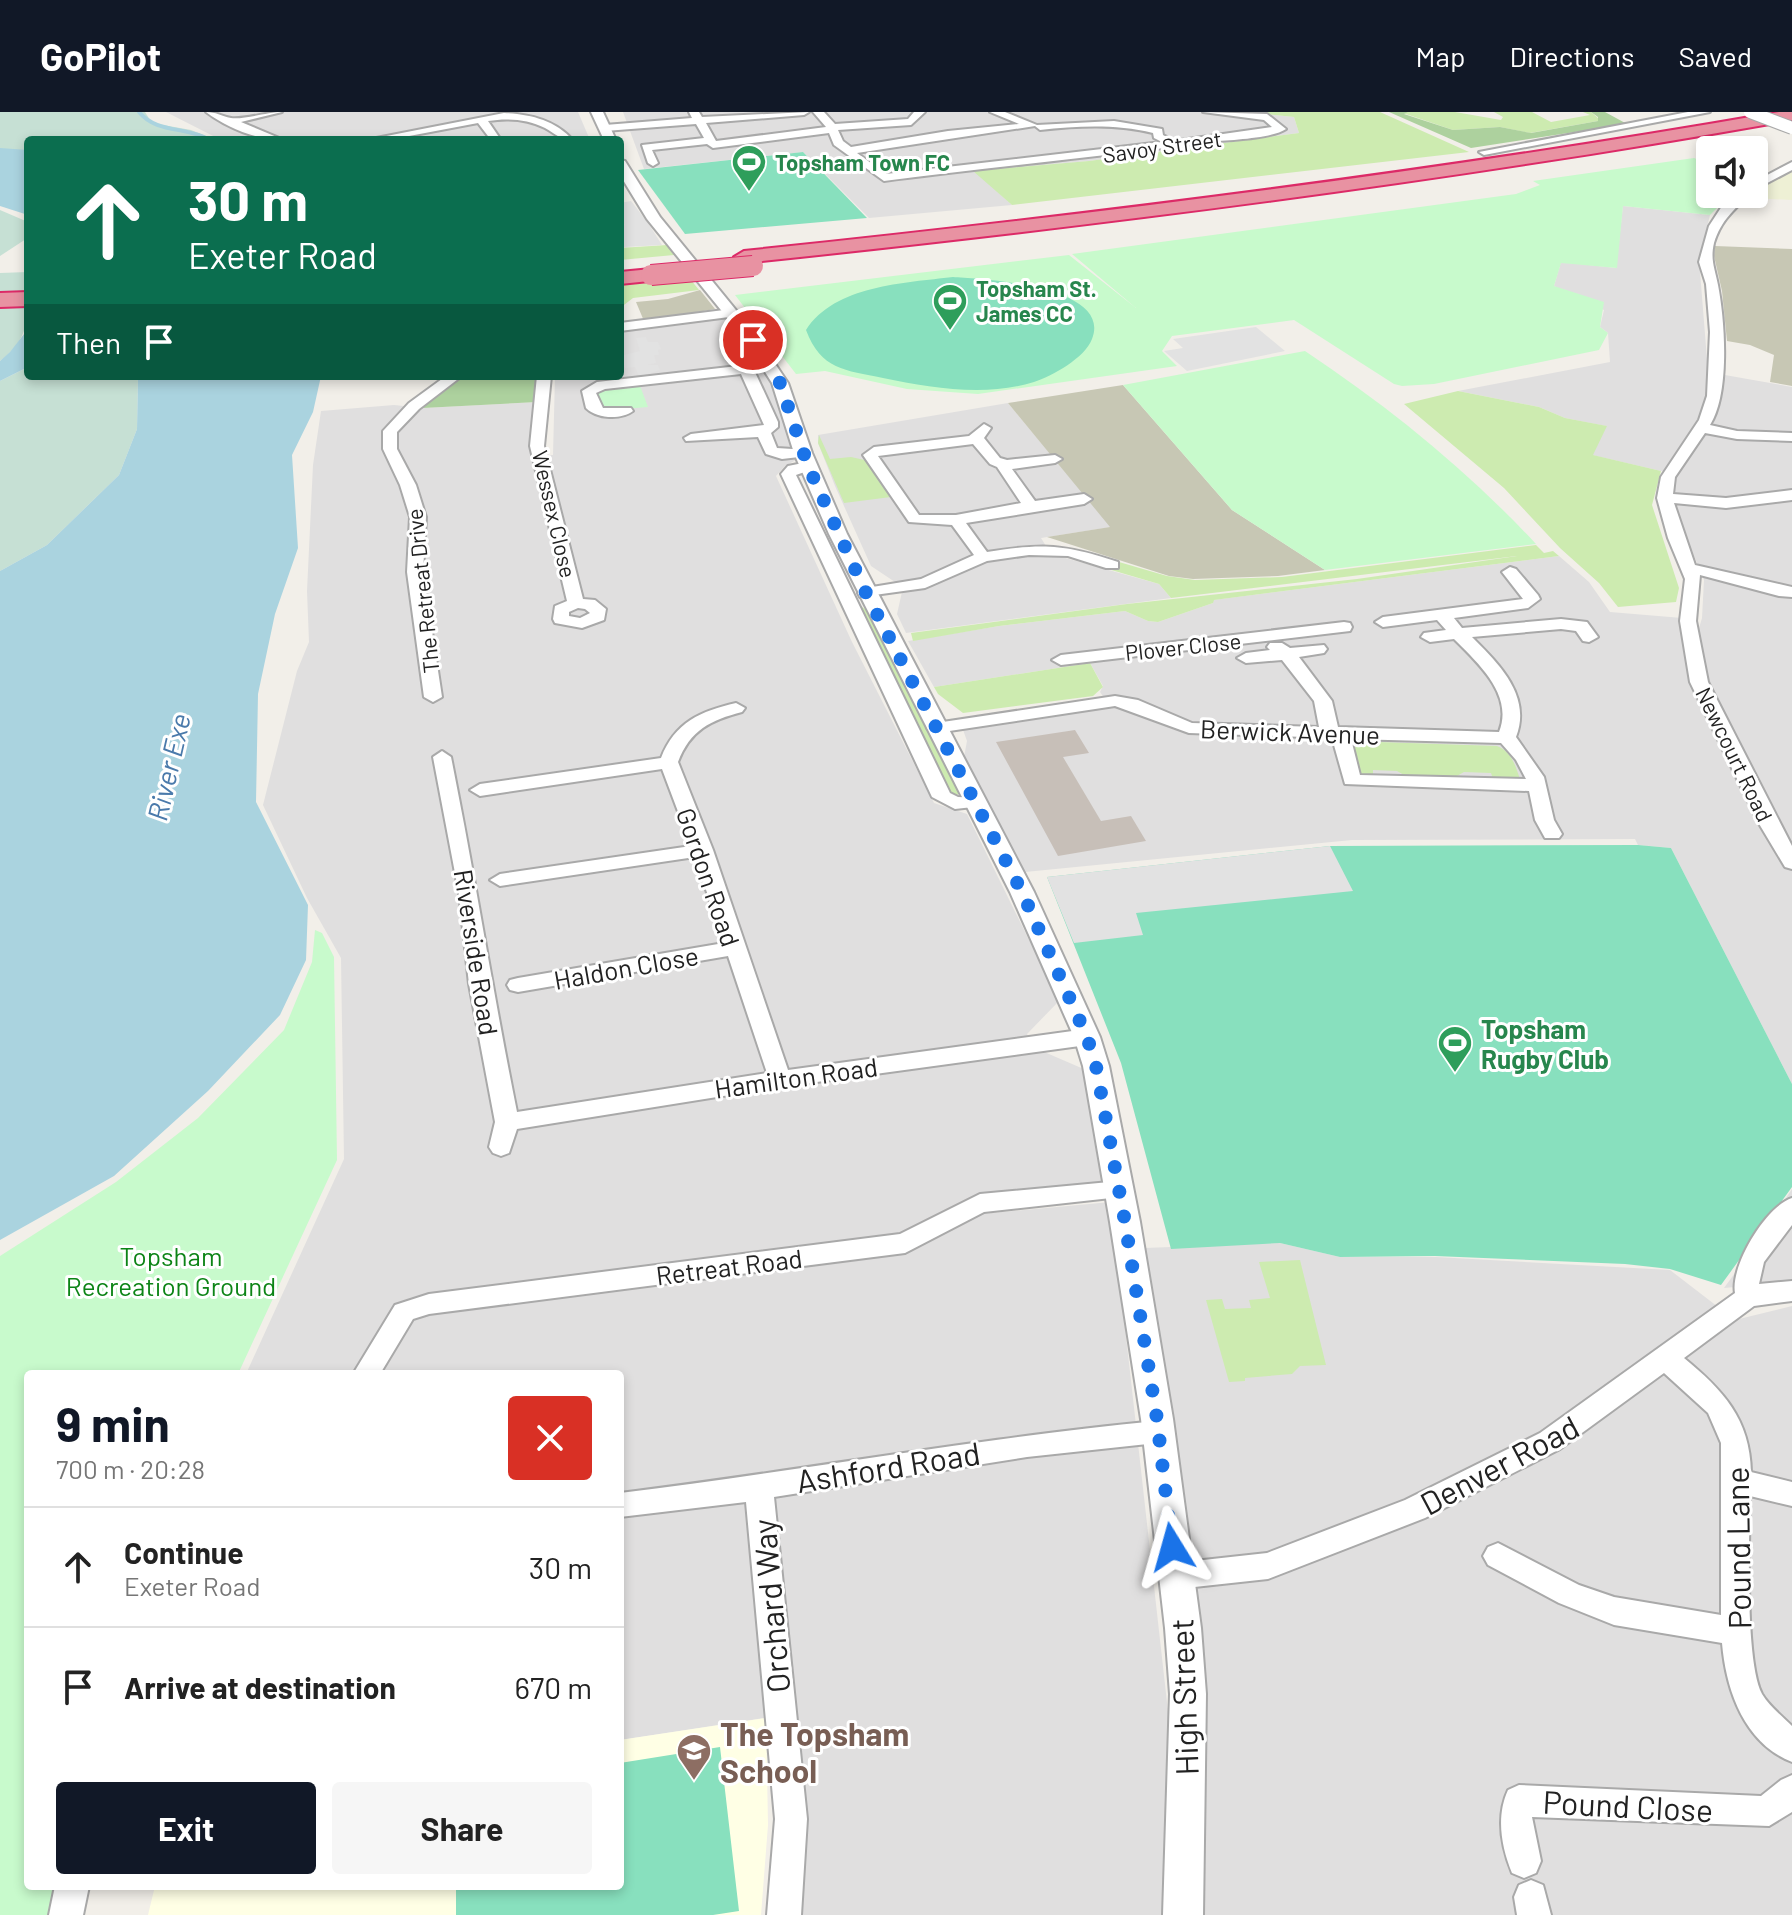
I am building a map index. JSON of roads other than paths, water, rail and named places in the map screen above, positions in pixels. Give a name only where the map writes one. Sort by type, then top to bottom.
[{"type":"highway","points":[[748,262],[1303,194],[1513,164],[1792,115]]},
{"type":"highway","points":[[624,267],[648,270],[1050,235],[1304,204],[1531,171],[1792,127]]},
{"type":"highway","points":[[624,277],[648,270]]},
{"type":"highway","points":[[0,300],[24,299]]},
{"type":"highway","points":[[0,312],[24,311]]},
{"type":"street","points":[[211,112],[228,122],[268,136]]},
{"type":"street","points":[[228,122],[277,112]]},
{"type":"street","points":[[597,112],[607,134],[696,117],[804,112]]},
{"type":"street","points":[[818,112],[832,128],[838,143],[884,178],[1077,155]]},
{"type":"street","points":[[696,117],[713,145],[758,141],[832,128],[911,122],[920,112]]},
{"type":"street","name":"Savoy Street","points":[[995,112],[1036,126],[1077,155],[1281,129],[1262,116],[1208,112]]},
{"type":"street","points":[[1484,152],[1705,112]]},
{"type":"street","points":[[1750,112],[1792,127]]},
{"type":"street","points":[[406,136],[481,119],[493,113],[538,121],[562,136]]},
{"type":"street","points":[[481,119],[493,136]]},
{"type":"street","points":[[634,121],[653,163]]},
{"type":"street","points":[[848,151],[948,134],[1072,123],[1140,127],[1158,131],[1158,136],[1174,145]]},
{"type":"street","points":[[646,147],[710,141]]},
{"type":"street","points":[[1768,179],[1792,165]]},
{"type":"street","name":"High Street","points":[[624,170],[654,219],[732,313],[780,383],[806,460],[866,593],[1027,903],[1087,1037],[1096,1066],[1120,1190],[1176,1576],[1188,1694],[1183,1915]]},
{"type":"street","points":[[1726,208],[1708,244],[1705,262],[1715,308],[1714,396],[1701,428],[1668,477],[1665,498],[1726,503],[1789,499]]},
{"type":"street","points":[[624,326],[732,313]]},
{"type":"street","points":[[691,438],[763,432],[771,427],[735,344]]},
{"type":"street","points":[[600,412],[593,408],[589,391],[592,388],[746,369]]},
{"type":"street","name":"The Retreat Drive","points":[[433,697],[415,572],[418,517],[408,485],[390,449],[390,431],[414,406],[450,380]]},
{"type":"street","name":"Wessex Close","points":[[544,380],[537,446],[576,603],[561,610],[559,616],[565,622],[584,629]]},
{"type":"street","points":[[586,421],[600,412],[626,411]]},
{"type":"street","points":[[1701,428],[1737,435],[1792,437]]},
{"type":"street","points":[[763,432],[773,452],[806,460]]},
{"type":"street","points":[[1055,459],[1005,465],[995,461],[980,434],[874,451],[870,455],[914,519],[957,521],[969,516],[1084,499]]},
{"type":"street","points":[[806,460],[788,474],[942,797],[958,803],[975,802]]},
{"type":"street","points":[[1005,465],[1004,470],[1031,506]]},
{"type":"street","name":"Newcourt Road","points":[[1665,498],[1693,586],[1688,621],[1699,682],[1768,822],[1792,863]]},
{"type":"street","points":[[957,521],[983,557]]},
{"type":"street","points":[[866,593],[925,583],[983,557],[1052,549],[1070,551],[1112,565]]},
{"type":"street","points":[[1689,569],[1712,571],[1770,589],[1792,592]]},
{"type":"street","points":[[1383,622],[1442,615],[1494,602],[1522,605],[1532,599],[1510,572]]},
{"type":"street","points":[[1442,615],[1500,681],[1512,704],[1510,732],[1506,738],[1528,763],[1544,823],[1552,834]]},
{"type":"street","points":[[1430,637],[1561,624],[1581,626],[1589,637]]},
{"type":"street","name":"Plover Close","points":[[1061,660],[1093,649],[1269,636],[1344,627]]},
{"type":"street","name":"Plover Close","points":[[1269,636],[1323,701],[1352,780],[1535,785]]},
{"type":"street","points":[[1246,658],[1318,649]]},
{"type":"street","name":"Berwick Avenue","points":[[936,728],[1115,701],[1132,704],[1189,728],[1506,738]]},
{"type":"street","points":[[480,790],[669,762],[682,733],[690,724],[702,717],[736,708]]},
{"type":"street","name":"Riverside Road","points":[[442,757],[469,894],[480,984],[507,1122],[501,1147]]},
{"type":"street","name":"Gordon Road","points":[[669,762],[703,850],[780,1079]]},
{"type":"street","points":[[500,880],[703,850]]},
{"type":"street","name":"Haldon Close","points":[[518,985],[734,948]]},
{"type":"street","name":"Hamilton Road","points":[[507,1122],[780,1079],[1087,1037]]},
{"type":"street","name":"Retreat Road","points":[[368,1370],[400,1317],[413,1308],[429,1304],[905,1243],[980,1203],[1120,1190]]},
{"type":"street","points":[[1748,1297],[1744,1278],[1748,1266],[1792,1207]]},
{"type":"street","name":"Denver Road","points":[[1176,1576],[1268,1566],[1415,1509],[1550,1441],[1748,1297],[1792,1291]]},
{"type":"street","name":"Pound Lane","points":[[1666,1359],[1724,1415],[1735,1447],[1735,1569],[1745,1690],[1750,1702],[1792,1747]]},
{"type":"street","name":"Ashford Road","points":[[624,1505],[759,1488],[817,1476],[1027,1445],[1157,1432]]},
{"type":"street","points":[[1737,1481],[1792,1494]]},
{"type":"street","name":"Orchard Way","points":[[759,1488],[791,1819],[784,1915]]},
{"type":"street","points":[[1498,1556],[1569,1594],[1614,1611],[1738,1632]]},
{"type":"street","name":"Pound Close","points":[[1524,1861],[1516,1817],[1519,1801],[1761,1812],[1769,1810],[1792,1791]]},
{"type":"street","points":[[66,1915],[71,1890]]},
{"type":"water","points":[[0,148],[24,150],[24,214],[0,206]]},
{"type":"water","points":[[24,334],[24,369],[0,381],[0,361]]},
{"type":"water","name":"River Exe","points":[[138,380],[320,380],[313,412],[292,455],[298,548],[275,614],[258,694],[256,802],[308,905],[306,960],[280,1015],[208,1091],[114,1176],[0,1240],[0,571],[47,545],[119,475],[137,429]]},
{"type":"waterway","points":[[139,112],[154,124],[201,136]]},
{"type":"place","name":"Topsham Town FC","points":[[749,193]]},
{"type":"place","name":"Topsham St. James CC","points":[[950,332]]},
{"type":"place","name":"Topsham Rugby Club","points":[[1455,1074]]},
{"type":"place","name":"The Topsham School","points":[[694,1782]]},
{"type":"park label","name":"Topsham Recreation Ground","points":[[171,1270]]}]
